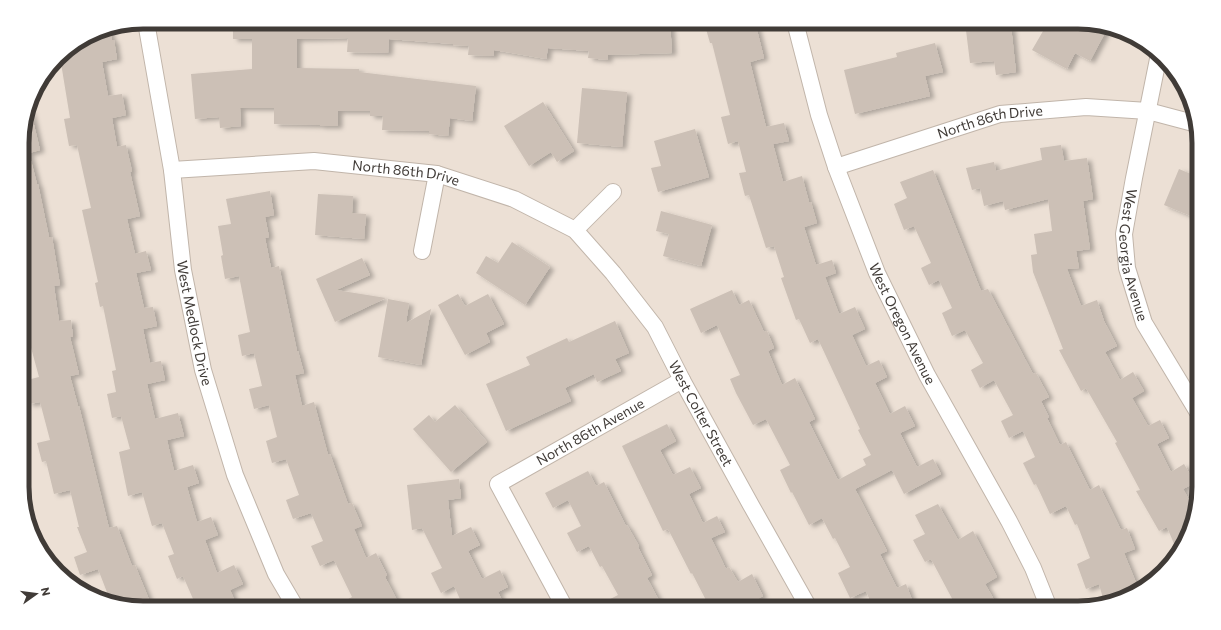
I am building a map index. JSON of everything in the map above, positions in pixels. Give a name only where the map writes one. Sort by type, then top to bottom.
[{"type":"street","name":"West Medlock Drive","points":[[147,29],[172,170],[183,270],[203,370],[234,475],[276,574],[292,601]]},
{"type":"street","name":"West Oregon Avenue","points":[[797,29],[818,115],[836,167],[877,273],[927,375],[1009,521],[1033,568],[1046,601]]},
{"type":"street","name":"West Georgia Avenue","points":[[1158,62],[1124,234],[1128,268],[1144,323],[1192,402]]},
{"type":"street","name":"North 86th Drive","points":[[836,167],[1000,114],[1086,106],[1148,111],[1190,122]]},
{"type":"street","name":"North 86th Drive","points":[[172,170],[314,161],[437,174],[514,199],[575,230]]},
{"type":"street","points":[[422,251],[437,174]]},
{"type":"street","points":[[575,230],[613,192]]},
{"type":"street","name":"West Colter Street","points":[[575,230],[613,273],[655,327],[682,380],[805,601]]},
{"type":"street","name":"North 86th Avenue","points":[[561,601],[498,484],[682,380]]},
{"type":"building","points":[[233,29],[670,29],[672,53],[608,55],[608,60],[588,58],[589,51],[548,48],[546,59],[494,50],[494,56],[468,55],[469,46],[389,39],[388,53],[347,52],[348,38],[297,39],[297,68],[359,69],[359,72],[476,86],[472,121],[450,118],[448,136],[429,134],[429,131],[382,130],[383,116],[370,116],[370,111],[338,111],[338,126],[274,124],[274,108],[240,108],[241,126],[220,128],[219,117],[195,119],[191,74],[252,69],[252,39],[233,39]]},
{"type":"building","points":[[706,29],[757,29],[764,58],[750,62],[766,127],[784,123],[789,141],[773,144],[783,182],[802,176],[809,202],[811,202],[817,223],[804,227],[816,265],[832,260],[836,273],[825,277],[839,314],[855,307],[865,329],[852,335],[866,366],[879,360],[887,377],[875,383],[890,414],[905,406],[915,426],[900,433],[917,467],[933,459],[941,474],[904,494],[892,470],[855,489],[887,551],[880,554],[897,588],[906,584],[912,601],[870,601],[866,591],[850,598],[838,573],[850,567],[835,538],[833,539],[822,518],[809,525],[780,470],[790,465],[766,419],[753,425],[736,393],[730,379],[740,375],[717,325],[701,333],[690,309],[732,290],[739,305],[749,300],[764,332],[767,331],[774,348],[768,351],[782,385],[795,378],[815,419],[809,422],[838,480],[866,465],[863,459],[871,455],[858,430],[860,429],[818,339],[810,343],[799,319],[796,320],[781,278],[784,277],[774,246],[766,248],[749,195],[745,196],[739,173],[746,172],[738,141],[728,144],[721,117],[730,115],[712,43],[710,43]]},
{"type":"building","points":[[966,29],[1011,29],[1016,72],[996,75],[994,61],[970,63]]},
{"type":"building","points":[[1044,29],[1078,29],[1105,32],[1090,61],[1075,53],[1067,69],[1032,50]]},
{"type":"building","points":[[110,34],[112,40],[114,40],[117,59],[102,62],[108,96],[122,94],[126,115],[112,118],[117,147],[126,145],[132,171],[130,172],[140,216],[127,219],[135,254],[146,251],[151,270],[136,273],[144,308],[153,307],[157,326],[143,329],[150,363],[161,361],[165,380],[147,384],[155,419],[178,413],[184,436],[167,440],[174,471],[193,465],[199,483],[187,487],[197,522],[211,517],[218,535],[205,540],[217,573],[234,565],[243,584],[230,590],[235,601],[194,601],[183,576],[177,579],[168,556],[174,554],[162,523],[152,526],[142,492],[128,496],[119,452],[130,449],[121,416],[112,418],[107,394],[116,392],[112,371],[116,370],[103,306],[100,307],[95,283],[98,282],[82,210],[91,208],[77,145],[69,146],[64,119],[70,118],[61,64],[86,44]]},
{"type":"building","points":[[935,43],[943,72],[925,76],[930,96],[855,114],[844,70],[897,57],[896,53]]},
{"type":"building","points":[[582,88],[627,92],[622,147],[577,143]]},
{"type":"building","points":[[543,102],[574,151],[557,162],[551,152],[529,166],[504,126]]},
{"type":"building","points":[[32,117],[40,150],[29,153],[29,136]]},
{"type":"building","points":[[695,129],[709,177],[658,192],[651,168],[661,166],[654,141]]},
{"type":"building","points":[[1061,145],[1064,161],[1087,158],[1093,199],[1083,201],[1090,249],[1076,251],[1079,268],[1067,269],[1081,306],[1097,300],[1104,321],[1117,346],[1105,352],[1120,380],[1133,372],[1144,391],[1132,398],[1148,426],[1160,420],[1169,438],[1157,444],[1171,472],[1184,464],[1192,478],[1192,484],[1183,489],[1191,503],[1186,523],[1175,546],[1167,527],[1159,531],[1136,491],[1140,490],[1115,443],[1117,442],[1086,388],[1081,391],[1059,350],[1063,349],[1033,272],[1031,255],[1037,254],[1034,234],[1052,231],[1048,199],[1005,210],[1003,201],[984,206],[980,188],[972,190],[966,168],[994,162],[996,171],[1042,160],[1040,148]]},
{"type":"building","points":[[29,153],[38,184],[49,237],[52,237],[60,285],[54,286],[59,321],[71,320],[73,337],[70,337],[79,374],[70,376],[79,406],[109,528],[117,526],[132,566],[135,565],[150,601],[128,600],[108,595],[98,569],[80,575],[74,557],[87,552],[77,527],[79,527],[70,490],[54,494],[46,461],[42,462],[37,443],[50,440],[40,402],[29,404],[29,380],[39,377],[30,344]]},
{"type":"building","points":[[1179,169],[1192,174],[1192,217],[1164,205]]},
{"type":"building","points":[[933,170],[981,291],[988,289],[1033,374],[1036,373],[1049,397],[1041,401],[1049,417],[1047,418],[1060,445],[1066,442],[1090,490],[1099,485],[1121,530],[1127,528],[1135,549],[1124,553],[1137,584],[1114,595],[1103,598],[1099,584],[1086,589],[1077,564],[1090,558],[1077,524],[1075,525],[1066,506],[1050,514],[1036,484],[1034,485],[1023,463],[1035,457],[1023,431],[1009,438],[1001,421],[1013,415],[994,380],[980,388],[971,370],[983,363],[965,330],[952,336],[942,313],[952,308],[939,280],[929,285],[921,268],[931,263],[914,226],[904,230],[894,204],[907,198],[900,182]]},
{"type":"building","points":[[270,191],[274,215],[265,217],[269,237],[265,238],[271,268],[279,266],[297,351],[304,373],[295,375],[302,406],[314,402],[328,455],[330,454],[348,504],[352,503],[362,526],[354,529],[366,558],[376,553],[387,575],[385,577],[397,601],[344,601],[352,597],[334,560],[320,566],[311,546],[323,541],[311,513],[293,519],[286,500],[299,495],[286,459],[272,463],[266,441],[277,437],[269,405],[254,409],[249,389],[262,386],[254,353],[242,356],[238,335],[250,332],[239,276],[225,279],[218,226],[231,224],[226,199]]},
{"type":"building","points":[[318,194],[353,196],[352,213],[366,214],[364,239],[315,235]]},
{"type":"building","points":[[661,211],[712,225],[701,266],[663,256],[669,234],[656,231]]},
{"type":"building","points":[[512,242],[550,267],[525,305],[476,273],[486,256],[498,263]]},
{"type":"building","points":[[362,258],[370,275],[336,290],[386,298],[335,322],[316,279]]},
{"type":"building","points":[[458,294],[465,306],[488,294],[504,324],[486,333],[490,342],[465,355],[438,305]]},
{"type":"building","points":[[388,299],[409,303],[406,323],[431,309],[421,365],[378,357]]},
{"type":"building","points":[[615,321],[629,353],[615,359],[621,371],[597,382],[594,374],[565,388],[571,401],[506,431],[486,384],[530,365],[526,357],[567,338],[569,342]]},
{"type":"building","points":[[455,405],[487,442],[451,472],[413,429],[429,415],[435,422]]},
{"type":"building","points":[[667,424],[676,441],[660,450],[673,475],[690,467],[701,488],[689,494],[703,523],[717,516],[725,532],[711,538],[726,569],[729,567],[738,582],[752,574],[763,596],[754,601],[706,601],[668,529],[663,531],[622,446]]},
{"type":"building","points":[[588,471],[596,486],[604,482],[626,526],[627,525],[639,546],[638,547],[652,575],[647,578],[659,601],[606,601],[618,595],[602,566],[600,567],[589,546],[577,552],[567,533],[581,526],[568,500],[553,508],[545,493]]},
{"type":"building","points":[[459,479],[461,498],[448,500],[452,536],[471,527],[480,545],[468,551],[482,579],[500,570],[508,587],[498,592],[502,601],[461,601],[454,586],[441,593],[431,573],[442,568],[422,528],[412,530],[407,485]]},
{"type":"building","points":[[938,504],[958,540],[973,531],[997,577],[985,584],[995,601],[953,601],[931,559],[925,562],[913,540],[925,534],[915,515]]}]
